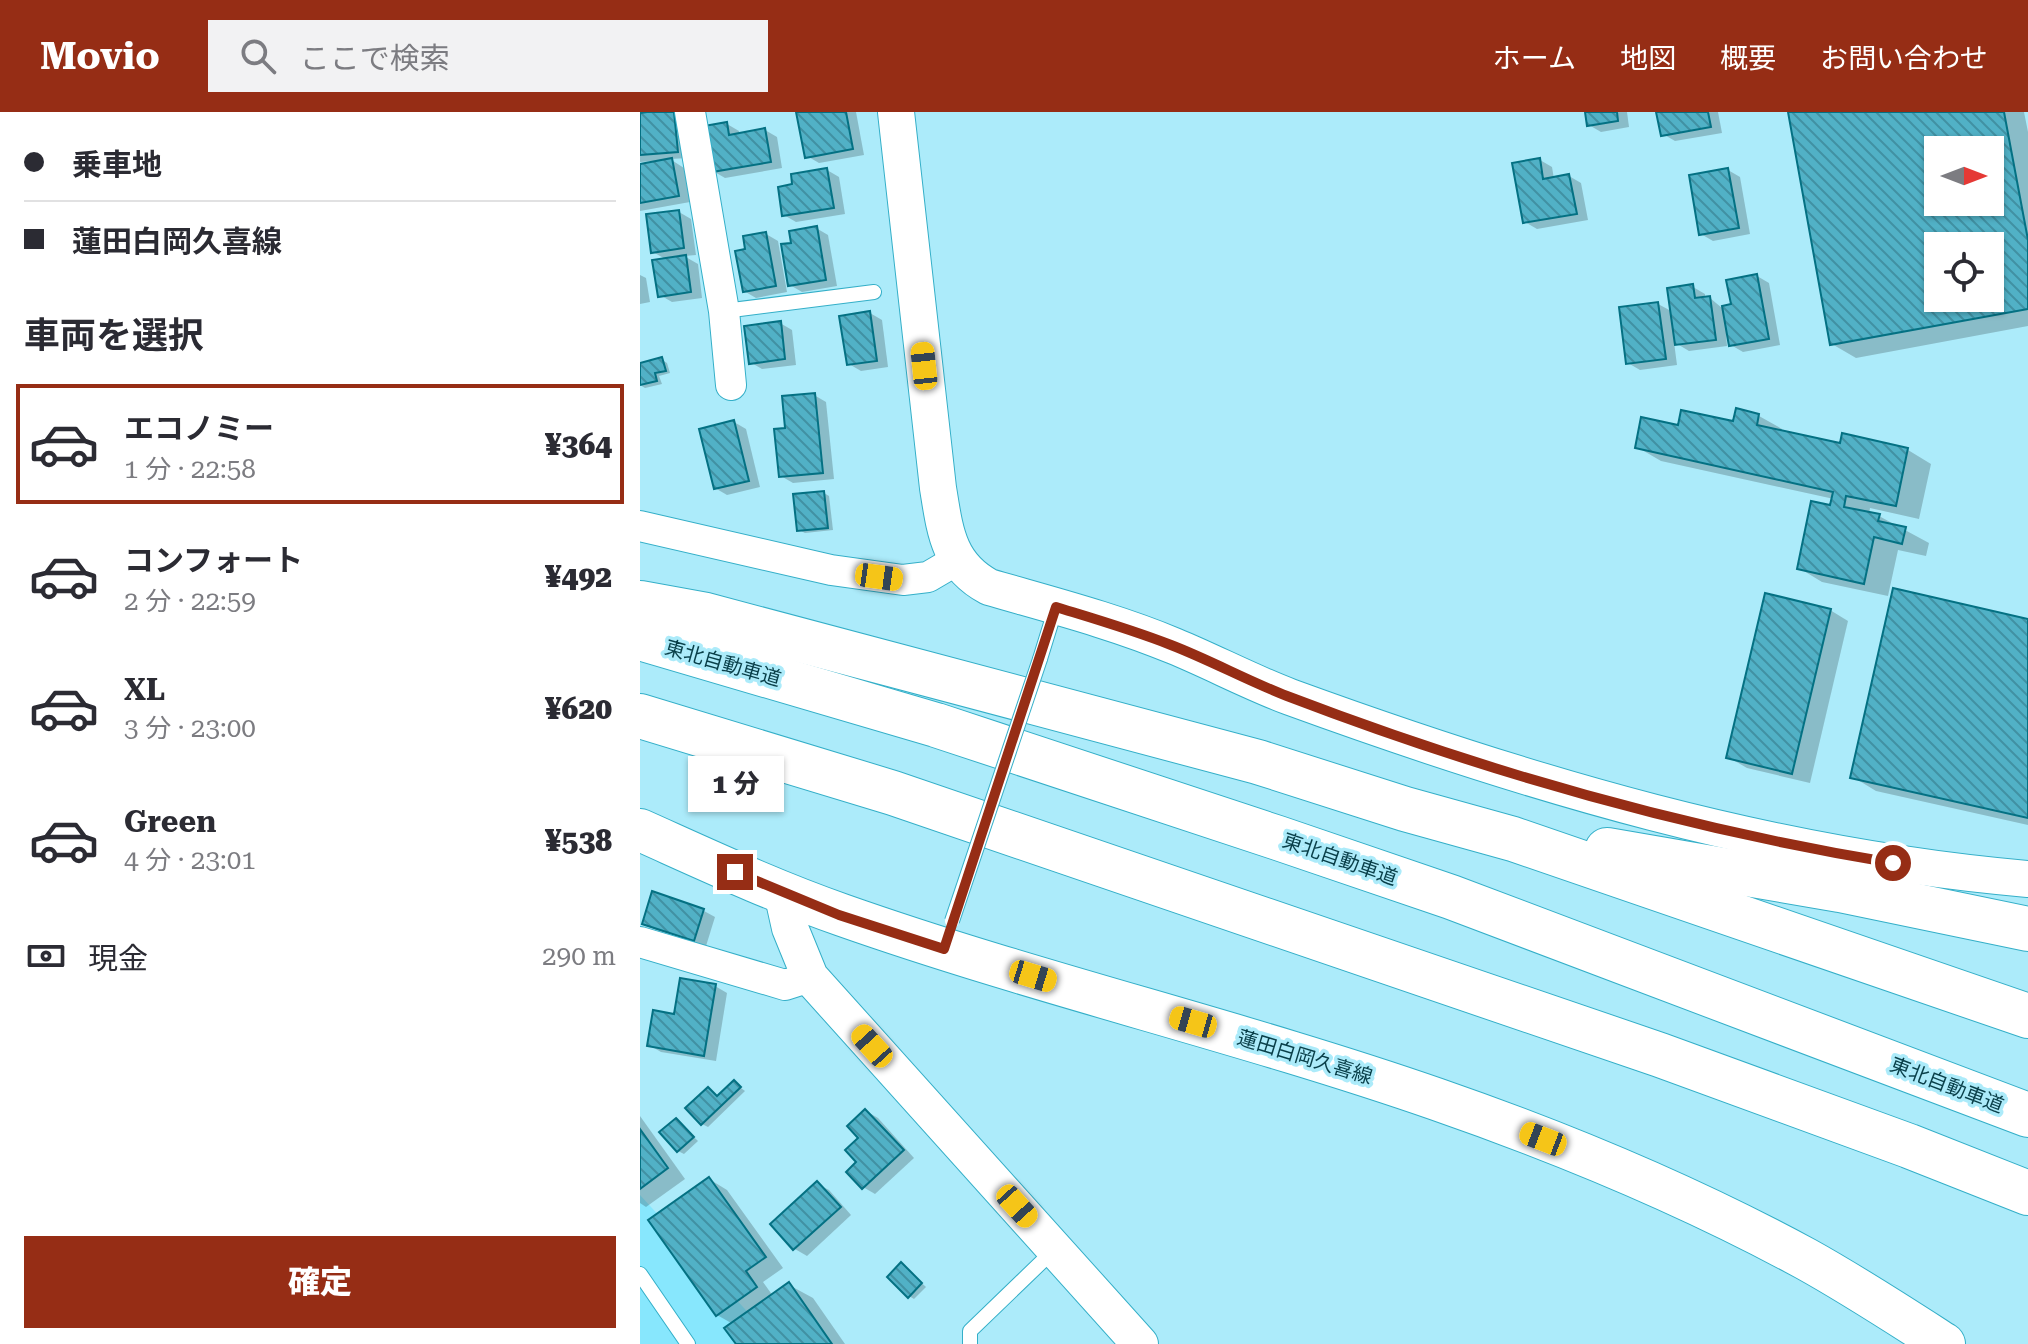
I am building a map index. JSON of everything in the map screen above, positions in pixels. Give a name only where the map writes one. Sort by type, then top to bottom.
[{"type":"highway","points":[[640,603],[706,615],[1258,762],[1405,809],[1513,839],[2028,1016]]},
{"type":"highway","name":"東北自動車道","points":[[640,638],[936,725],[1437,892],[2028,1115]]},
{"type":"highway","points":[[640,716],[893,793],[1660,1055],[2028,1193]]},
{"type":"highway","points":[[1513,839],[1675,861],[1840,890],[2028,929]]},
{"type":"main road","name":"蓮田白岡久喜線","points":[[640,830],[839,915],[948,935],[1439,1100],[1568,1149],[1675,1194],[1768,1239],[1861,1291],[1944,1344]]},
{"type":"street","points":[[690,112],[724,311],[731,385]]},
{"type":"street","points":[[896,112],[945,532],[963,569],[989,587],[1153,638],[1286,695],[1441,750],[1613,803],[1784,845],[1920,867],[2028,879]]},
{"type":"street","points":[[640,526],[831,570],[903,580],[928,577],[957,560]]},
{"type":"street","points":[[782,892],[790,928],[810,977],[1140,1344]]},
{"type":"street","points":[[640,942],[785,985],[810,977]]},
{"type":"lane","points":[[724,311],[874,292]]},
{"type":"lane","points":[[948,935],[1056,607]]},
{"type":"lane","points":[[970,1344],[970,1331],[1055,1249]]},
{"type":"lane","points":[[640,1274],[688,1344]]},
{"type":"shaded area","points":[[640,1195],[777,1344],[640,1344]]},
{"type":"building","points":[[674,112],[678,152],[640,155],[640,113]]},
{"type":"building","points":[[796,112],[846,112],[853,149],[805,158]]},
{"type":"building","points":[[1585,112],[1617,112],[1618,121],[1587,126]]},
{"type":"building","points":[[1656,112],[1708,112],[1711,127],[1661,136]]},
{"type":"building","points":[[1788,112],[2004,112],[2028,240],[2028,309],[1830,345]]},
{"type":"building","points":[[727,122],[729,135],[765,128],[771,162],[712,172],[704,126]]},
{"type":"building","points":[[672,158],[679,196],[640,203],[640,164]]},
{"type":"building","points":[[1540,158],[1543,179],[1569,174],[1577,214],[1523,223],[1512,163]]},
{"type":"building","points":[[827,168],[834,208],[782,216],[778,187],[792,184],[791,174]]},
{"type":"building","points":[[1728,168],[1739,228],[1699,235],[1689,175]]},
{"type":"building","points":[[679,210],[684,248],[651,253],[646,214]]},
{"type":"building","points":[[817,226],[826,280],[788,286],[781,244],[791,243],[789,231]]},
{"type":"building","points":[[766,232],[776,286],[743,292],[735,251],[745,249],[743,236]]},
{"type":"building","points":[[686,255],[691,292],[658,297],[652,260]]},
{"type":"building","points":[[1757,274],[1769,339],[1729,346],[1722,306],[1731,304],[1726,280]]},
{"type":"building","points":[[1693,284],[1695,298],[1710,296],[1716,340],[1675,345],[1667,288]]},
{"type":"building","points":[[1658,302],[1666,359],[1626,364],[1619,307]]},
{"type":"building","points":[[870,311],[877,361],[847,365],[839,316]]},
{"type":"building","points":[[781,321],[785,359],[749,364],[744,326]]},
{"type":"building","points":[[662,357],[666,371],[655,373],[657,381],[640,385],[640,363]]},
{"type":"building","points":[[815,393],[823,473],[779,477],[774,429],[785,428],[782,396]]},
{"type":"building","points":[[1736,408],[1759,414],[1757,425],[1840,443],[1842,433],[1908,448],[1896,506],[1846,496],[1844,507],[1880,514],[1878,521],[1906,527],[1902,544],[1874,537],[1864,584],[1797,569],[1811,501],[1830,505],[1833,492],[1635,448],[1641,417],[1678,425],[1681,410],[1733,421]]},
{"type":"building","points":[[734,420],[749,481],[714,489],[699,429]]},
{"type":"building","points":[[824,491],[828,528],[797,531],[793,494]]},
{"type":"building","points":[[1893,588],[2028,619],[2028,818],[1850,778]]},
{"type":"building","points":[[1765,593],[1831,609],[1792,774],[1726,758]]},
{"type":"building","points":[[652,891],[704,909],[694,941],[642,924]]},
{"type":"building","points":[[680,978],[716,984],[704,1056],[647,1046],[653,1010],[674,1014]]},
{"type":"building","points":[[734,1080],[741,1087],[701,1125],[685,1108],[708,1087],[717,1096]]},
{"type":"building","points":[[865,1109],[904,1150],[862,1189],[846,1172],[856,1162],[845,1150],[858,1138],[847,1126]]},
{"type":"building","points":[[676,1118],[694,1137],[677,1152],[659,1132]]},
{"type":"building","points":[[640,1129],[668,1168],[640,1189]]},
{"type":"building","points":[[709,1177],[766,1257],[746,1271],[757,1287],[716,1316],[648,1220]]},
{"type":"building","points":[[817,1181],[841,1207],[793,1250],[770,1224]]},
{"type":"building","points":[[901,1262],[922,1283],[908,1298],[887,1277]]},
{"type":"building","points":[[789,1282],[832,1344],[736,1344],[724,1328]]},
{"type":"route","points":[[735,872],[839,915],[944,949],[1056,607],[1143,634],[1286,695],[1529,778],[1613,803],[1784,845],[1893,863]]}]
